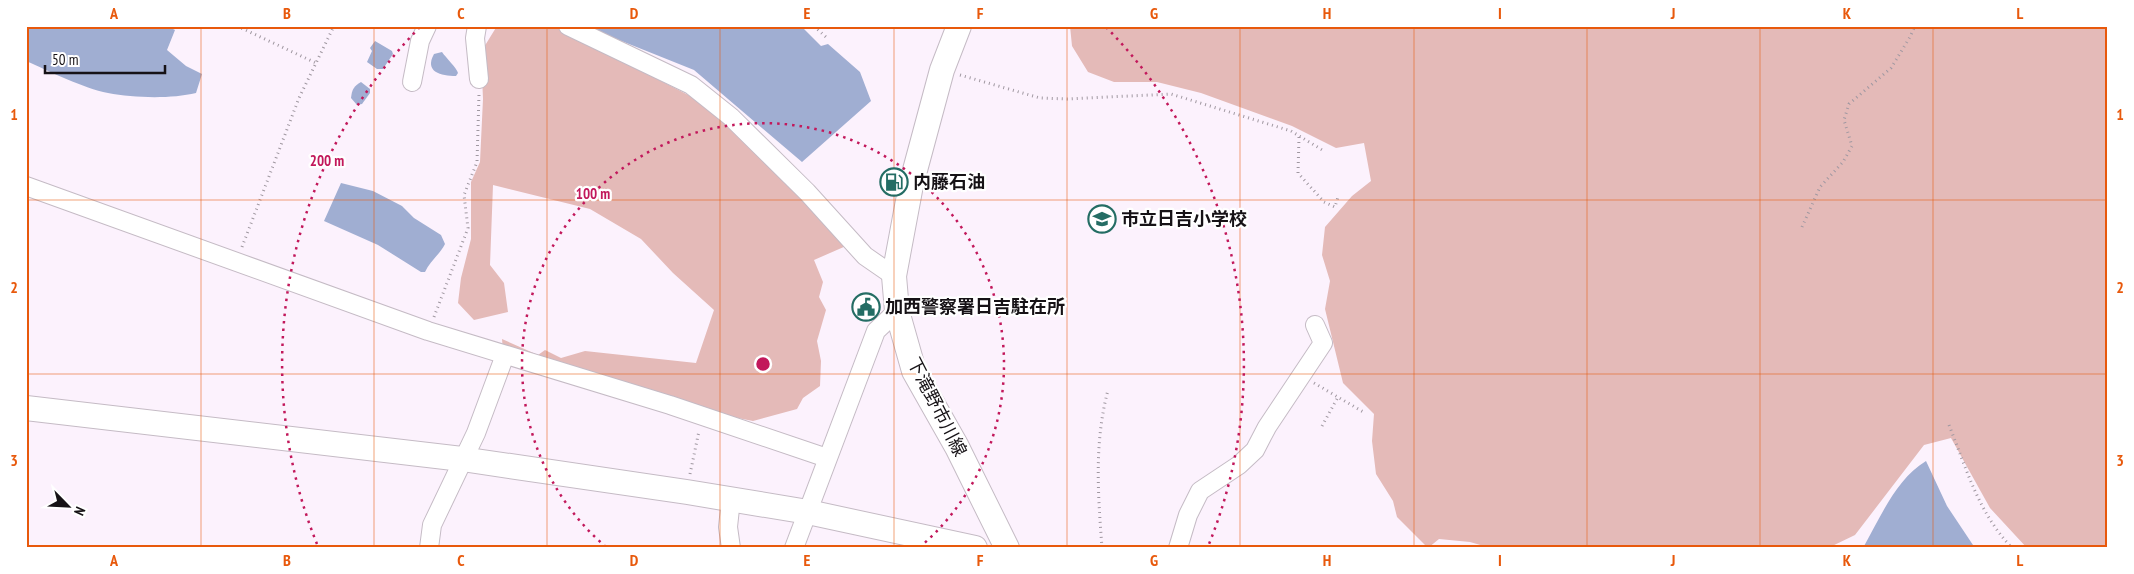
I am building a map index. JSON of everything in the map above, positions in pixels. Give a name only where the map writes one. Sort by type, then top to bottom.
[{"type":"street","points":[[412,82],[420,41],[428,26]]},
{"type":"street","points":[[477,26],[475,38],[479,79]]},
{"type":"street","points":[[568,26],[691,85],[732,117],[807,192],[865,256],[894,276]]},
{"type":"street","name":"下滝野市川線","points":[[959,26],[942,70],[911,185],[894,276],[898,311],[914,370],[957,447],[1002,547]]},
{"type":"street","points":[[26,186],[428,331],[702,416],[827,458]]},
{"type":"street","points":[[794,548],[876,331],[898,311]]},
{"type":"street","points":[[1178,548],[1188,515],[1200,491],[1239,465],[1255,450],[1266,426],[1323,343],[1315,325]]},
{"type":"street","points":[[429,548],[432,525],[462,459],[476,434],[505,355]]},
{"type":"street","points":[[26,408],[462,459],[687,492],[808,512],[975,548]]},
{"type":"street","points":[[731,499],[728,527],[731,548]]},
{"type":"path","points":[[237,26],[316,63]]},
{"type":"path","points":[[236,262],[295,106],[334,26]]},
{"type":"path","points":[[814,26],[827,38]]},
{"type":"path","points":[[1802,227],[1820,187],[1843,162],[1852,146],[1844,120],[1849,104],[1891,68],[1915,26]]},
{"type":"path","points":[[942,70],[1040,98],[1067,99],[1171,94],[1291,131],[1324,151]]},
{"type":"path","points":[[428,331],[468,228],[464,195],[477,162],[480,122],[479,79]]},
{"type":"path","points":[[1299,136],[1298,172],[1324,202],[1335,207],[1338,198]]},
{"type":"path","points":[[1301,375],[1365,414]]},
{"type":"path","points":[[1102,548],[1098,471],[1101,416],[1108,390]]},
{"type":"path","points":[[1322,426],[1338,397]]},
{"type":"path","points":[[687,492],[702,416]]},
{"type":"path","points":[[1949,425],[1980,504],[1998,532],[2012,548]]},
{"type":"shaded area","points":[[497,26],[555,26],[694,98],[720,115],[846,246],[814,260],[823,282],[819,297],[826,310],[817,341],[821,361],[820,386],[803,398],[797,409],[753,421],[702,411],[503,351],[502,339],[538,355],[545,350],[561,358],[585,351],[696,363],[714,310],[673,273],[641,239],[590,209],[493,185],[490,265],[504,283],[508,312],[474,320],[458,303],[461,278],[471,239],[471,182],[480,162],[483,99],[481,52]]},
{"type":"shaded area","points":[[1070,26],[2108,26],[2108,548],[2027,548],[1990,508],[1951,438],[1924,445],[1855,535],[1828,548],[1491,548],[1470,542],[1439,539],[1428,548],[1397,517],[1393,501],[1376,474],[1372,441],[1374,414],[1343,383],[1325,309],[1330,281],[1322,255],[1325,227],[1352,196],[1371,181],[1364,143],[1336,148],[1292,126],[1201,93],[1157,82],[1114,82],[1088,72],[1072,46]]},
{"type":"water","points":[[26,26],[167,26],[175,30],[167,50],[186,66],[202,74],[196,93],[164,97],[129,96],[98,91],[78,84],[26,61]]},
{"type":"water","points":[[588,26],[801,26],[821,46],[828,44],[860,72],[871,101],[802,162],[694,70]]},
{"type":"water","points":[[375,41],[392,51],[393,54],[383,69],[377,69],[367,62],[372,51],[370,48]]},
{"type":"water","points":[[442,52],[457,71],[456,76],[440,74],[433,69],[431,60],[434,54]]},
{"type":"water","points":[[361,82],[370,89],[370,93],[362,104],[357,105],[351,98],[351,95],[354,88]]},
{"type":"water","points":[[341,183],[373,191],[402,206],[414,218],[441,235],[445,244],[425,272],[421,272],[378,245],[324,221]]},
{"type":"water","points":[[1926,461],[1947,506],[1975,548],[1863,548],[1882,512],[1897,489],[1915,469]]},
{"type":"place","name":"内藤石油","points":[[894,182]]},
{"type":"place","name":"市立日吉小学校","points":[[1102,219]]},
{"type":"place","name":"加西警察署日吉駐在所","points":[[866,307]]}]
